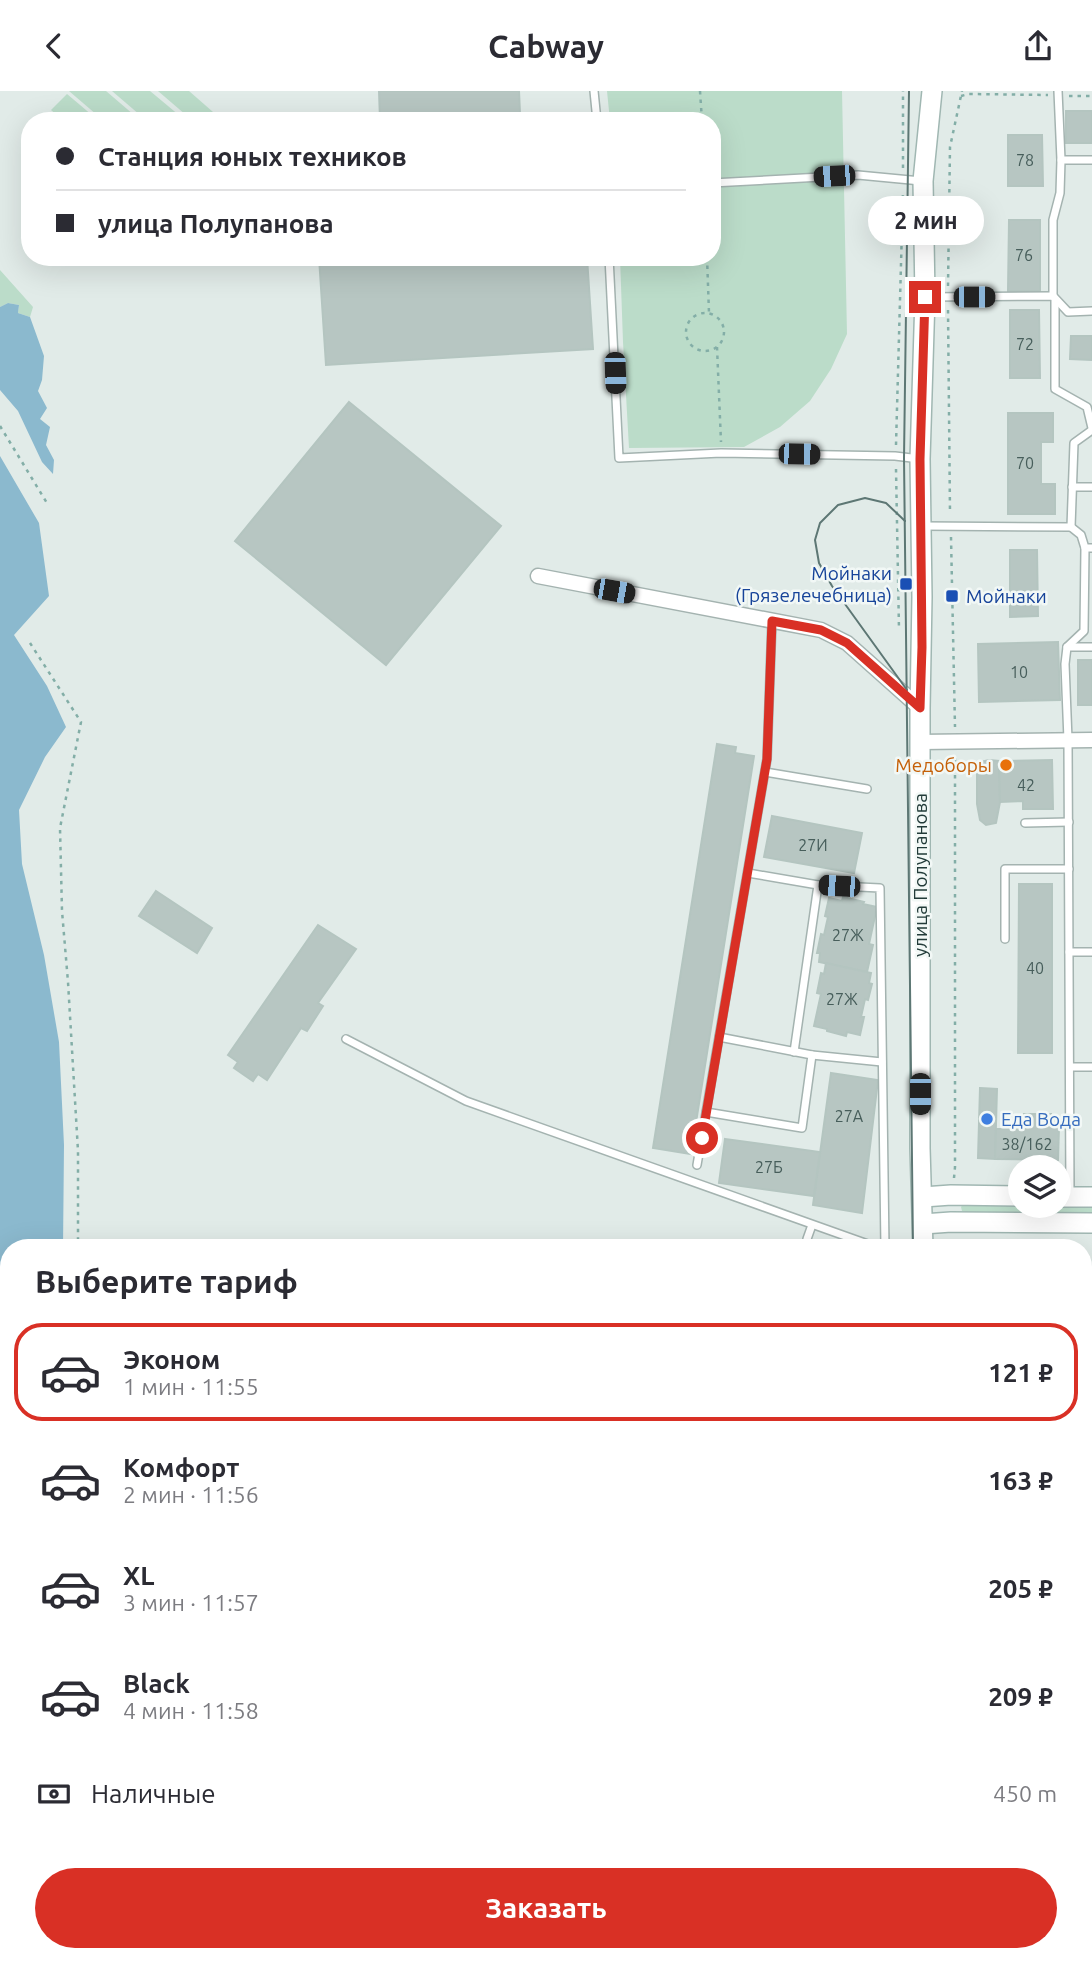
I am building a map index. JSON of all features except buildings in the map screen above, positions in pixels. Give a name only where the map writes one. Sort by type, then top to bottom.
[{"type":"street","name":"улица Полупанова","points":[[923,1224],[920,1148],[920,459],[925,297],[923,181],[932,91]]},
{"type":"street","points":[[538,576],[821,630],[847,643],[920,708]]},
{"type":"street","points":[[920,742],[1092,740]]},
{"type":"street","points":[[923,1197],[1008,1196]]},
{"type":"street","points":[[1071,1197],[1092,1197]]},
{"type":"street","points":[[923,1239],[923,1224],[1092,1223]]},
{"type":"lane","points":[[594,91],[596,112]]},
{"type":"lane","points":[[1058,93],[1060,193],[1053,221],[1055,389],[1090,406],[1092,429],[1074,443],[1071,527]]},
{"type":"lane","points":[[1060,160],[1092,160]]},
{"type":"lane","points":[[721,183],[858,175],[923,181]]},
{"type":"lane","points":[[609,266],[619,458],[721,453],[895,456],[920,459]]},
{"type":"lane","points":[[925,297],[1054,297],[1068,312],[1092,311]]},
{"type":"lane","points":[[1072,487],[1092,487]]},
{"type":"lane","points":[[922,526],[1071,527],[1081,535],[1088,548],[1084,631],[1067,647],[1065,664],[1070,1067],[1066,1155]]},
{"type":"lane","points":[[697,1165],[767,759],[772,621]]},
{"type":"lane","points":[[1067,647],[1092,647]]},
{"type":"lane","points":[[765,772],[867,789]]},
{"type":"lane","points":[[1026,823],[1069,822]]},
{"type":"lane","points":[[1005,939],[1005,869],[1069,869]]},
{"type":"lane","points":[[748,873],[818,885],[880,888],[885,1239]]},
{"type":"lane","points":[[794,1052],[818,885]]},
{"type":"lane","points":[[1069,953],[1092,952]]},
{"type":"lane","points":[[719,1037],[812,1055],[882,1062]]},
{"type":"lane","points":[[346,1039],[466,1101],[853,1239]]},
{"type":"lane","points":[[706,1112],[802,1128],[812,1055]]},
{"type":"lane","points":[[1070,1067],[1092,1067]]},
{"type":"lane","points":[[807,1239],[812,1225]]},
{"type":"path","points":[[700,91],[701,112]]},
{"type":"path","points":[[899,630],[895,456],[904,91]]},
{"type":"path","points":[[951,1195],[955,1167],[955,743],[948,297],[950,147],[962,91]]},
{"type":"path","points":[[961,96],[1058,93],[1092,96]]},
{"type":"path","points":[[707,266],[709,313]]},
{"type":"path","points":[[709,313],[720,319],[725,331],[722,343],[717,347],[711,351],[699,351],[688,342],[687,324],[691,318],[709,313]]},
{"type":"path","points":[[717,347],[721,453]]},
{"type":"path","points":[[0,426],[47,503]]},
{"type":"path","points":[[30,643],[81,722],[60,828],[62,911],[78,1151],[78,1239]]},
{"type":"green space","points":[[69,91],[106,91],[130,112],[94,112]]},
{"type":"green space","points":[[112,91],[150,91],[175,112],[136,112]]},
{"type":"green space","points":[[158,91],[189,91],[213,112],[182,112]]},
{"type":"green space","points":[[607,91],[842,91],[847,334],[831,369],[810,401],[780,427],[744,447],[629,448],[620,266],[721,266],[721,112],[609,112]]},
{"type":"green space","points":[[67,94],[88,112],[53,112],[51,110]]},
{"type":"green space","points":[[0,270],[33,307],[30,317],[18,313],[19,305],[8,303],[0,307]]},
{"type":"green space","points":[[964,1203],[1008,1204],[1008,1213],[970,1213],[962,1211]]},
{"type":"green space","points":[[1092,1204],[1092,1214],[1071,1214],[1071,1205]]},
{"type":"water","points":[[8,303],[19,305],[18,313],[30,317],[44,356],[38,391],[47,408],[40,419],[50,427],[46,445],[54,460],[53,474],[42,462],[18,411],[0,390],[0,307]]},
{"type":"water","points":[[0,456],[39,523],[49,596],[14,635],[47,686],[66,727],[45,757],[19,810],[22,864],[44,955],[59,1042],[64,1145],[63,1239],[0,1239]]},
{"type":"tram line","points":[[909,91],[904,458],[913,1239]]},
{"type":"tram line","points":[[905,521],[886,503],[865,498],[838,505],[820,523],[815,540],[819,563],[832,586],[907,690]]},
{"type":"place","name":"Мойнаки (Грязелечебница)","points":[[906,584]]},
{"type":"place","name":"Мойнаки","points":[[952,596]]},
{"type":"place","name":"Медоборы","points":[[1006,765]]},
{"type":"place","name":"Еда Вода","points":[[987,1119]]},
{"type":"route","points":[[702,1138],[767,759],[772,621],[821,630],[847,643],[920,708],[920,459],[925,297]]}]
